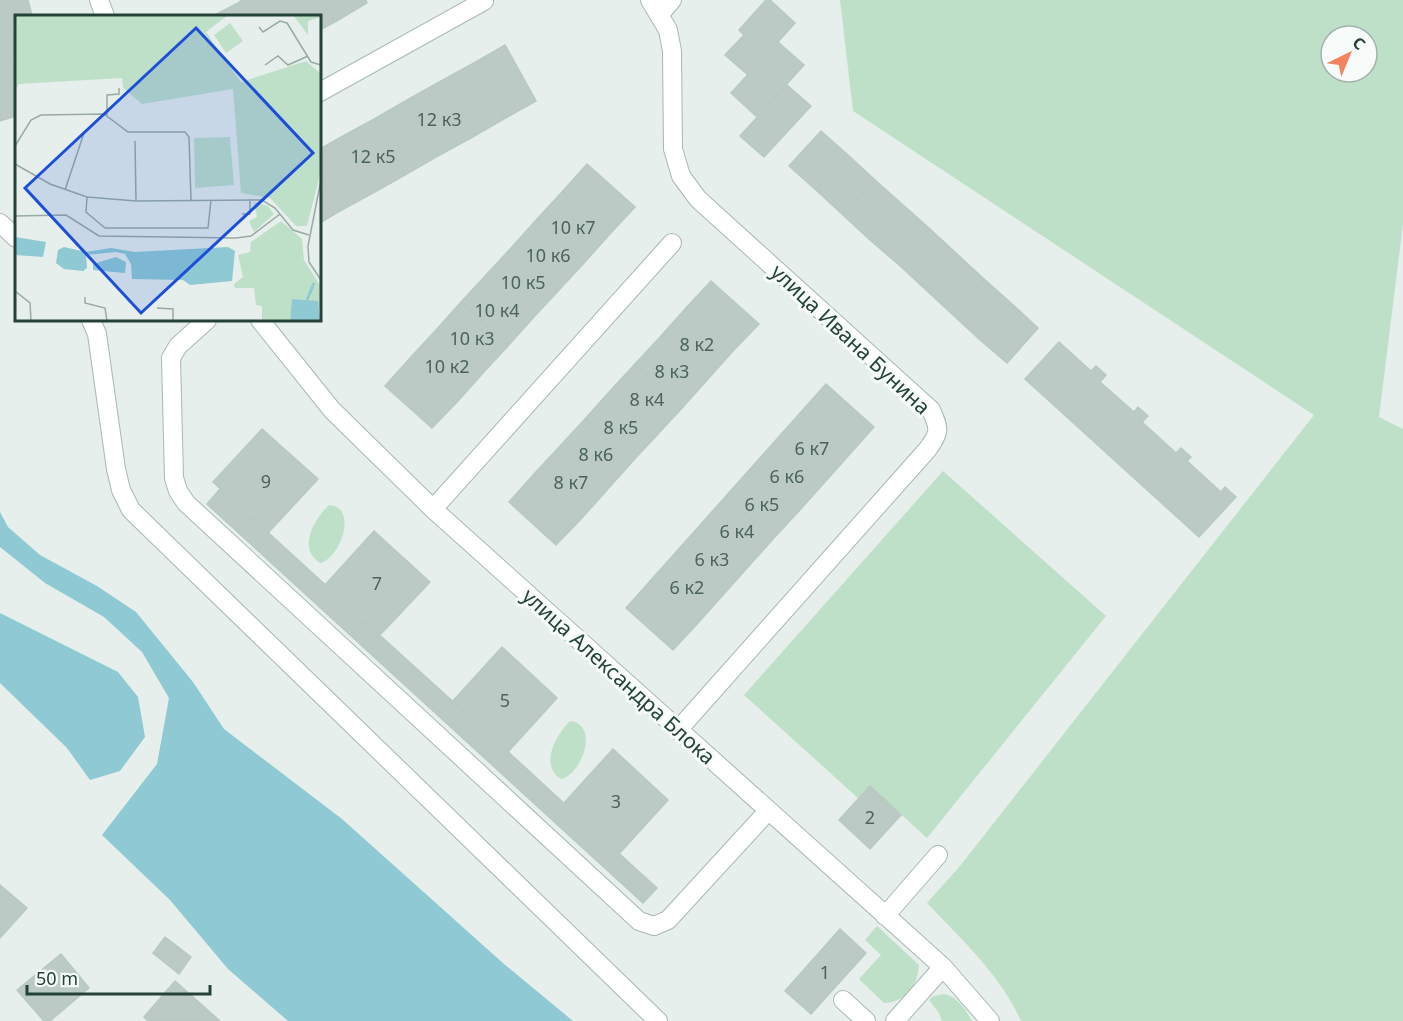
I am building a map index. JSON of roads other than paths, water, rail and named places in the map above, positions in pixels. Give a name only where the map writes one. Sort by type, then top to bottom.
[{"type":"street","points":[[99,0],[105,15]]},
{"type":"street","points":[[655,7],[672,0]]},
{"type":"street","points":[[321,91],[484,1]]},
{"type":"street","name":"улица Ивана Бунина","points":[[655,7],[668,30],[672,51],[673,149],[681,176],[698,199],[931,410],[938,425],[936,438],[927,450],[678,730]]},
{"type":"street","points":[[0,223],[15,236]]},
{"type":"street","points":[[433,509],[672,243]]},
{"type":"street","points":[[91,321],[97,334],[116,469],[121,490],[132,510],[658,1021]]},
{"type":"street","points":[[206,321],[178,346],[171,358],[174,478],[178,491],[186,502],[639,921],[654,926],[668,920],[768,811]]},
{"type":"street","name":"улица Александра Блока","points":[[261,321],[332,410],[433,509],[943,967],[990,1021]]},
{"type":"street","points":[[885,916],[938,855]]},
{"type":"street","points":[[895,1021],[943,967]]},
{"type":"street","points":[[843,1000],[866,1021]]},
{"type":"water","points":[[0,512],[8,527],[40,555],[97,586],[136,612],[193,682],[224,729],[342,819],[504,964],[573,1021],[288,1021],[228,969],[170,900],[102,835],[157,764],[169,698],[142,652],[104,617],[45,583],[0,547]]},
{"type":"water","points":[[0,613],[118,672],[138,697],[145,737],[120,771],[90,780],[67,748],[0,683]]}]
